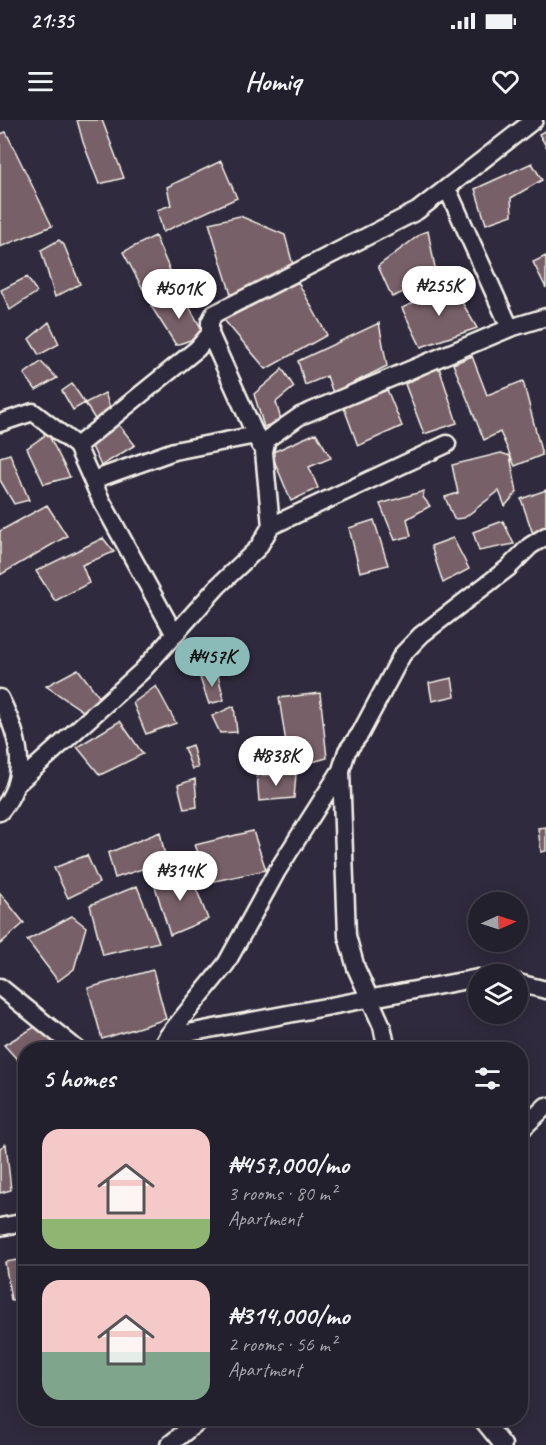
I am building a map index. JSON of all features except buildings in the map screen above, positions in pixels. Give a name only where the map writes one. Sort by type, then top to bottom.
[{"type":"street","points":[[264,452],[210,333],[210,322],[214,314],[417,211],[534,120]]},
{"type":"street","points":[[447,188],[510,328]]},
{"type":"street","points":[[271,526],[264,452],[267,439],[300,416],[510,328],[546,317]]},
{"type":"street","points":[[77,446],[197,349],[210,333]]},
{"type":"street","points":[[0,423],[33,412],[77,446],[129,553],[175,635]]},
{"type":"street","points":[[93,480],[174,452],[256,435]]},
{"type":"street","points":[[0,812],[19,782],[142,671],[218,586],[258,548],[271,526],[447,444]]},
{"type":"street","points":[[165,1042],[226,964],[277,871],[341,770],[347,751],[360,734],[402,655],[421,635],[508,568],[530,546],[546,536]]},
{"type":"street","points":[[0,698],[15,738],[20,762],[19,782]]},
{"type":"street","points":[[341,770],[347,936],[356,968],[382,1026],[385,1042]]},
{"type":"street","points":[[172,1042],[468,980]]},
{"type":"street","points":[[528,986],[546,990]]},
{"type":"street","points":[[0,987],[68,1042]]},
{"type":"street","points":[[528,1123],[546,1106]]},
{"type":"street","points":[[0,1227],[18,1224]]},
{"type":"street","points":[[169,1445],[192,1426]]},
{"type":"street","points":[[487,1426],[502,1445]]}]
